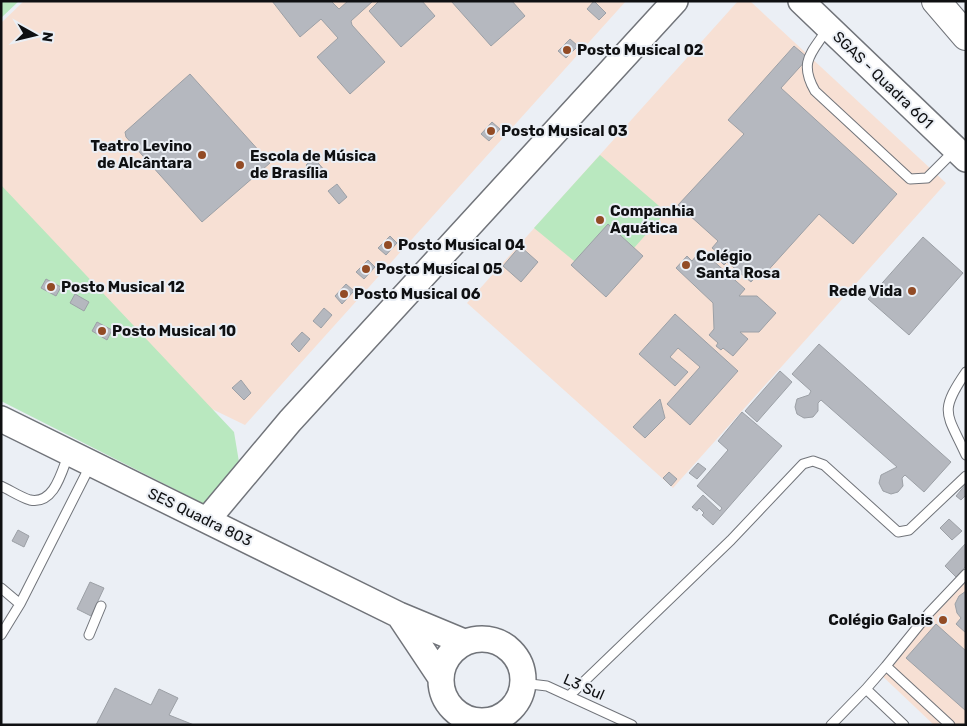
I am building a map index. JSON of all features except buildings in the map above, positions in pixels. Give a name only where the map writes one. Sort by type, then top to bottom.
[{"type":"main road","points":[[948,7],[966,36]]},
{"type":"street","points":[[207,520],[290,421],[675,1]]},
{"type":"street","name":"SGAS - Quadra 601","points":[[801,1],[828,28],[962,149]]},
{"type":"street","name":"SES Quadra 803","points":[[1,419],[398,615],[464,642]]},
{"type":"street","name":"SES Quadra 803","points":[[398,615],[441,678]]},
{"type":"street","points":[[485,638],[505,646],[519,662],[522,683],[518,698],[501,720],[476,721],[464,717],[454,710],[444,696],[441,678],[442,669],[450,653],[464,642],[485,638]]},
{"type":"lane","points":[[828,28],[808,60],[807,77],[815,91],[910,179],[927,178],[962,149]]},
{"type":"lane","points":[[966,372],[947,404],[948,414],[966,455]]},
{"type":"lane","points":[[1,486],[30,500],[41,499],[49,495],[80,458]]},
{"type":"lane","points":[[1,635],[20,604],[80,458]]},
{"type":"lane","points":[[570,695],[731,540],[803,464],[813,461],[824,465],[898,532],[909,530],[966,476]]},
{"type":"lane","points":[[831,725],[866,689],[929,613],[966,574]]},
{"type":"lane","points":[[1,588],[20,604]]},
{"type":"lane","points":[[89,635],[101,606]]},
{"type":"lane","points":[[886,666],[950,725]]},
{"type":"lane","name":"L3 Sul","points":[[522,683],[547,686],[632,725]]},
{"type":"lane","points":[[866,689],[904,725]]},
{"type":"shaded area","name":"Escola de Música de Brasília","points":[[24,1],[626,1],[245,425],[1,307],[1,23]]},
{"type":"shaded area","name":"Colégio Santa Rosa","points":[[738,1],[750,1],[946,183],[673,488],[467,303]]},
{"type":"shaded area","name":"Colégio Galois","points":[[966,570],[966,725],[934,725],[876,670]]},
{"type":"green space","points":[[1,1],[19,1],[1,18]]},
{"type":"green space","name":"Companhia Aquática","points":[[600,155],[666,212],[602,284],[534,228]]},
{"type":"green space","points":[[1,185],[234,432],[240,468],[206,505],[1,401]]},
{"type":"place","name":"Posto Musical 02","points":[[567,50]]},
{"type":"place","name":"Posto Musical 03","points":[[491,131]]},
{"type":"place","name":"Teatro Levino de Alcântara","points":[[202,155]]},
{"type":"place","name":"Escola de Música de Brasília","points":[[240,165]]},
{"type":"place","name":"Companhia Aquática","points":[[600,220]]},
{"type":"place","name":"Posto Musical 04","points":[[388,245]]},
{"type":"place","name":"Colégio Santa Rosa","points":[[686,265]]},
{"type":"place","name":"Posto Musical 05","points":[[366,269]]},
{"type":"place","name":"Posto Musical 12","points":[[51,287]]},
{"type":"place","name":"Rede Vida","points":[[912,291]]},
{"type":"place","name":"Posto Musical 06","points":[[344,294]]},
{"type":"place","name":"Posto Musical 10","points":[[102,331]]},
{"type":"place","name":"Colégio Galois","points":[[943,620]]}]
